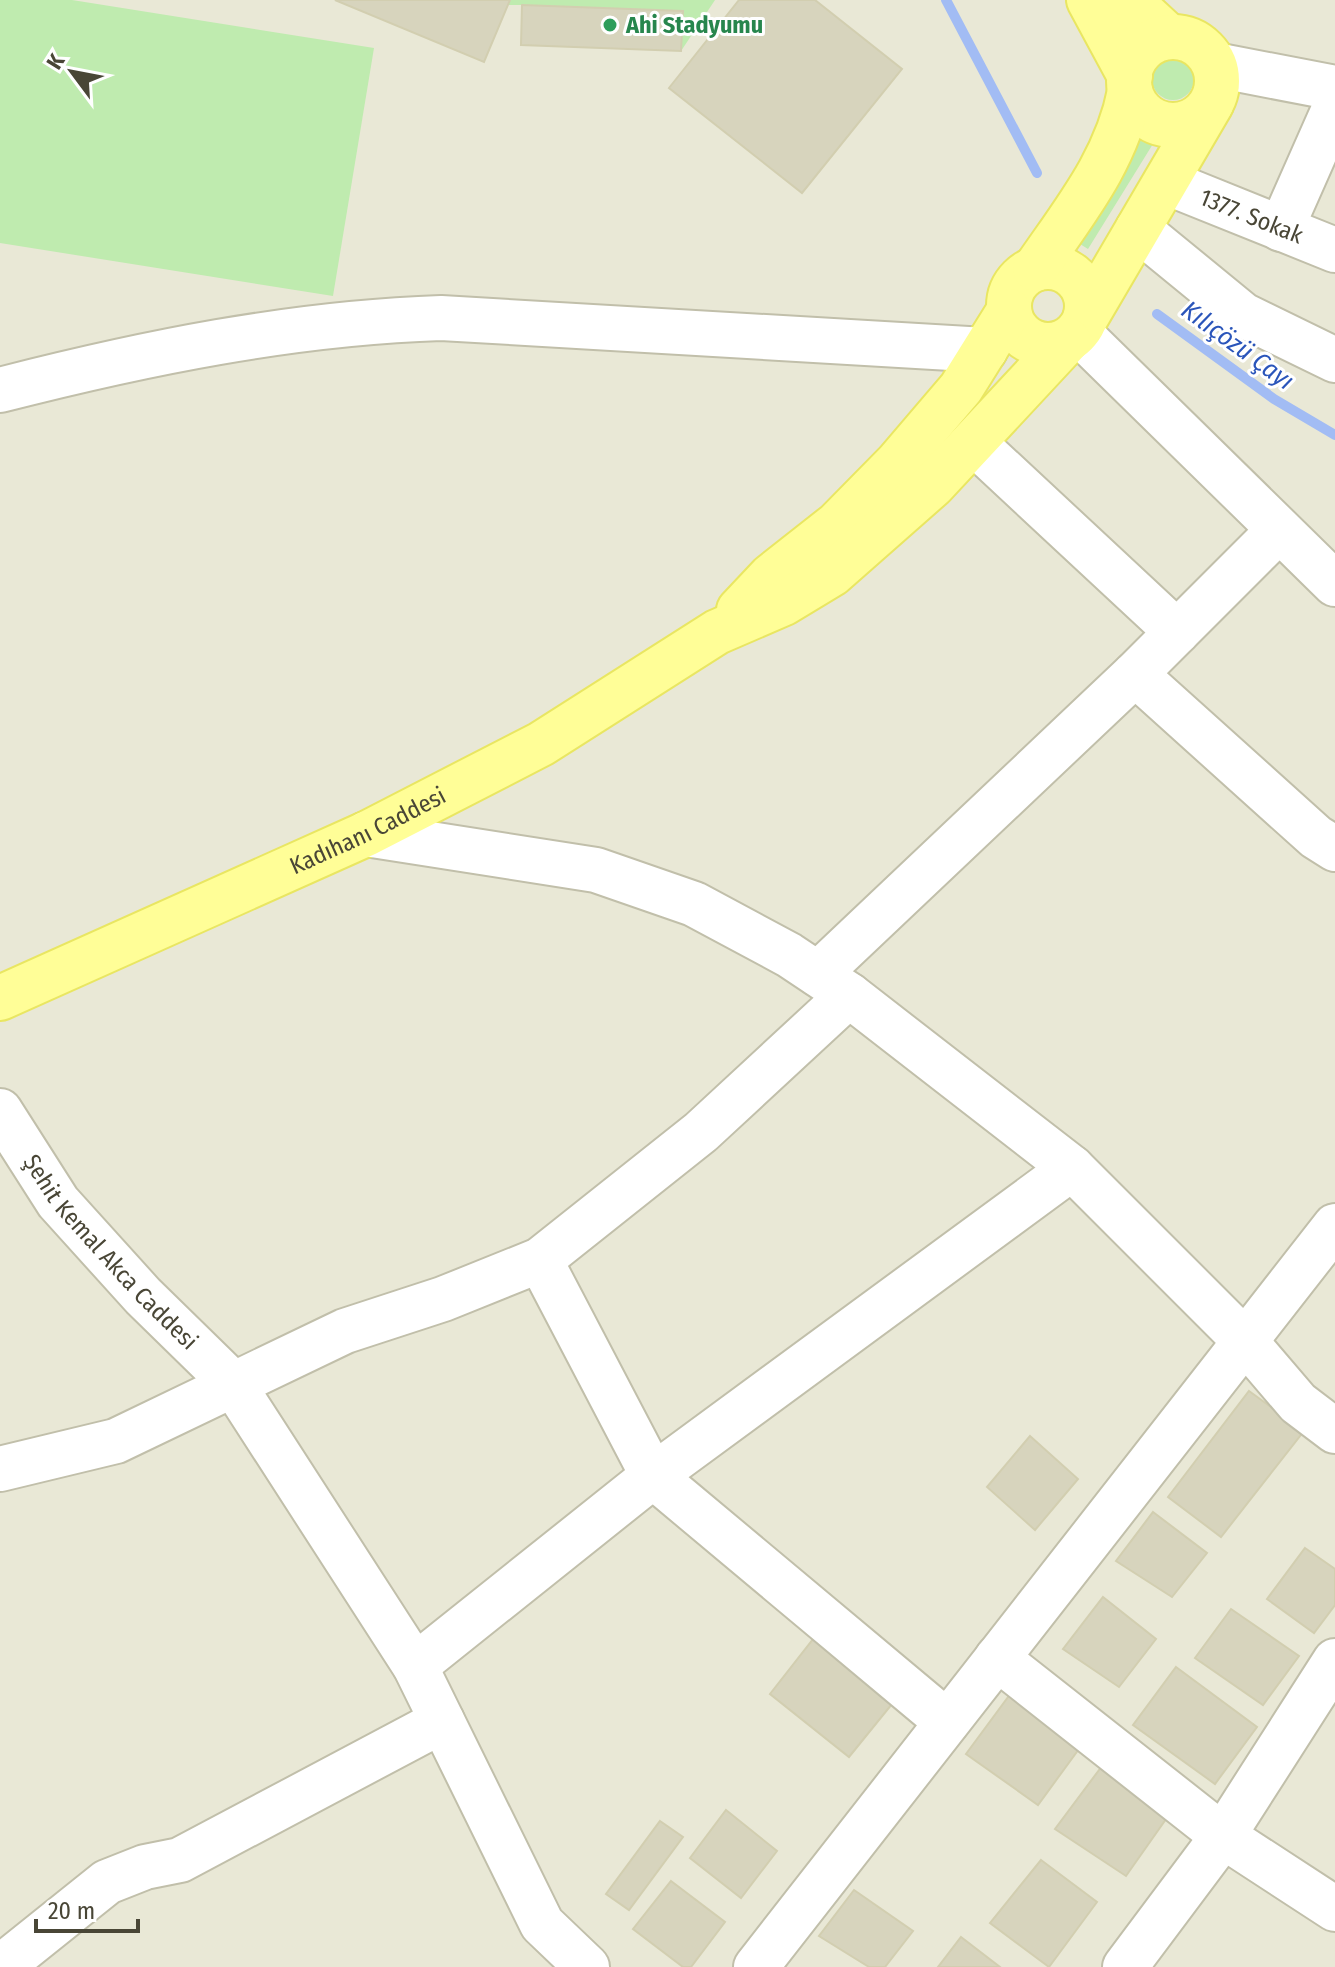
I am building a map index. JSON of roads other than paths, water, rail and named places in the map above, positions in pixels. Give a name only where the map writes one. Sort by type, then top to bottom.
[{"type":"main road","points":[[1089,0],[1143,113],[1166,125],[1192,122],[1214,84]]},
{"type":"main road","points":[[717,632],[784,603],[832,574],[887,529],[974,443],[1077,331],[1166,182],[1214,84],[1198,44],[1169,37],[1129,0]]},
{"type":"main road","points":[[717,632],[771,576],[837,524],[897,463],[961,388],[1009,311],[1014,285],[1035,269],[1111,152],[1142,50],[1169,37]]},
{"type":"main road","points":[[1035,269],[1061,269],[1081,284],[1086,296],[1077,331]]},
{"type":"main road","points":[[1009,311],[1012,324],[1031,342],[1043,346],[1077,331]]},
{"type":"main road","name":"Kadıhanı Caddesi","points":[[0,998],[366,834],[541,744],[717,632]]},
{"type":"street","points":[[1214,84],[1335,88]]},
{"type":"street","points":[[1281,229],[1324,164],[1335,107]]},
{"type":"street","name":"1377. Sokak","points":[[1166,182],[1335,250]]},
{"type":"street","points":[[1138,229],[1243,315],[1335,360]]},
{"type":"street","points":[[0,390],[182,349],[296,329],[386,320],[441,318],[985,350]]},
{"type":"street","points":[[1077,331],[1335,584]]},
{"type":"street","points":[[974,443],[1177,632]]},
{"type":"street","points":[[0,1469],[116,1441],[345,1331],[443,1299],[540,1260],[701,1132],[834,984],[1279,530]]},
{"type":"street","points":[[1135,674],[1316,837],[1335,849]]},
{"type":"street","points":[[366,834],[596,870],[694,904],[834,984],[1072,1168],[1245,1341],[1298,1403],[1335,1431]]},
{"type":"street","name":"Şehit Kemal Akca Caddesi","points":[[0,1111],[58,1202],[143,1296],[233,1384],[415,1666],[542,1924],[587,1967]]},
{"type":"street","points":[[415,1666],[653,1476],[1072,1168]]},
{"type":"street","points":[[756,1967],[1335,1226]]},
{"type":"street","points":[[540,1260],[653,1476],[947,1722]]},
{"type":"street","points":[[997,1658],[1223,1836],[1335,1909]]},
{"type":"street","points":[[1125,1967],[1223,1836],[1335,1661]]},
{"type":"street","points":[[1,1967],[107,1882],[145,1867],[180,1860],[442,1721]]},
{"type":"waterway","points":[[946,0],[1037,173]]},
{"type":"waterway","name":"Kılıçözü Çayı","points":[[1157,314],[1274,399],[1335,435]]},
{"type":"place","name":"Ahi Stadyumu","points":[[610,25]]}]
